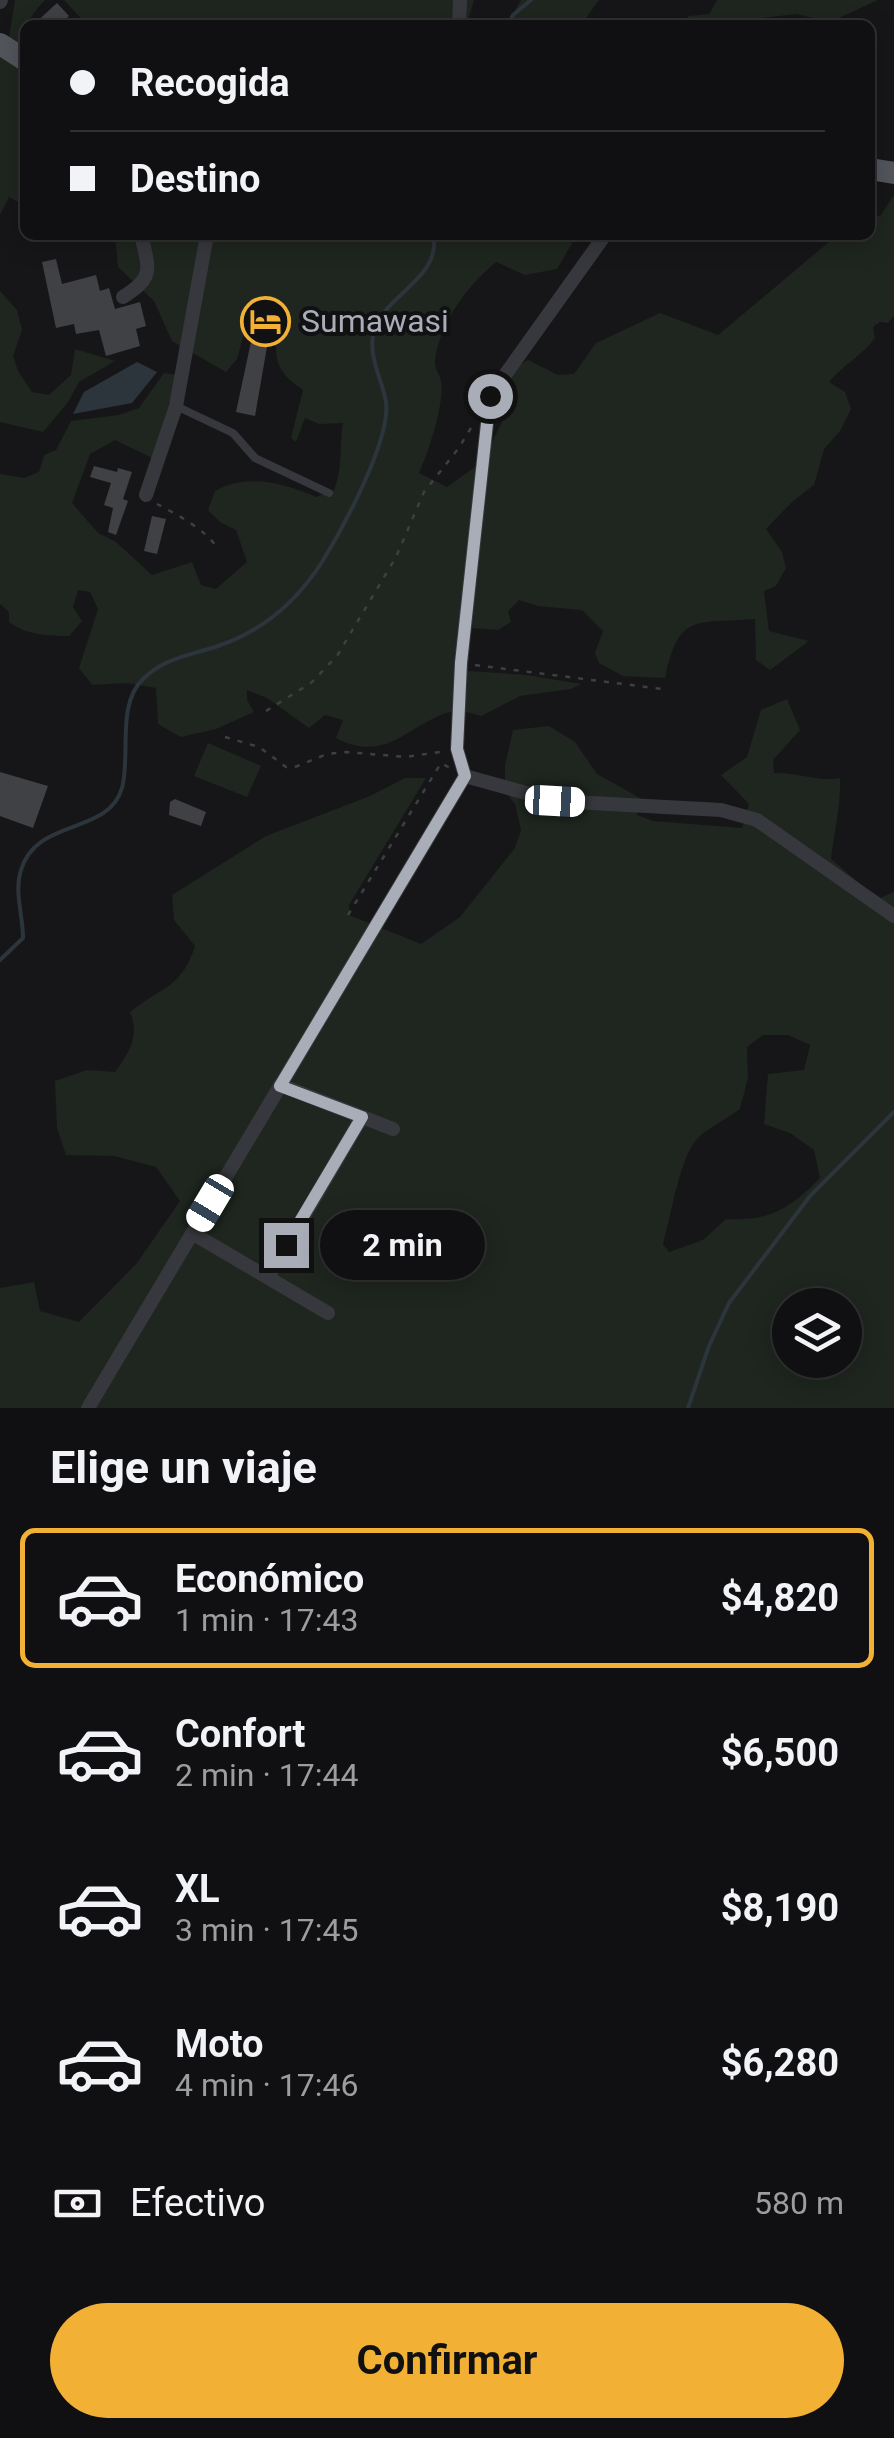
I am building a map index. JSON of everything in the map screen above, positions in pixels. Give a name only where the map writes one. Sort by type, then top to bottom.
[{"type":"street","points":[[123,297],[143,284],[149,270],[143,240]]},
{"type":"street","points":[[146,496],[176,406],[206,240]]},
{"type":"street","points":[[88,1408],[465,776],[457,749],[461,663],[490,396],[601,240]]},
{"type":"street","points":[[465,776],[555,801],[722,810],[757,820],[894,916]]},
{"type":"street","points":[[280,1086],[393,1129]]},
{"type":"street","points":[[268,1278],[362,1117]]},
{"type":"street","points":[[192,1233],[328,1313]]},
{"type":"lane","points":[[176,406],[232,433],[255,458],[329,493]]},
{"type":"path","points":[[266,710],[312,683],[337,656],[396,557],[424,492],[474,422]]},
{"type":"path","points":[[146,496],[210,538],[216,546]]},
{"type":"path","points":[[461,663],[662,689]]},
{"type":"path","points":[[225,736],[259,747],[286,767],[346,752],[406,757],[457,749]]},
{"type":"path","points":[[348,914],[441,763],[465,776]]},
{"type":"shaded area","points":[[15,0],[45,0],[30,20],[20,20],[20,203],[9,197],[0,215],[0,51],[6,56]]},
{"type":"shaded area","points":[[64,0],[474,0],[468,20],[82,20]]},
{"type":"shaded area","points":[[521,0],[599,0],[585,20],[510,20]]},
{"type":"shaded area","points":[[717,0],[878,0],[834,20],[796,14],[745,20],[685,20],[709,14]]},
{"type":"shaded area","points":[[894,195],[894,316],[888,323],[880,322],[873,327],[875,338],[829,382],[845,392],[851,409],[840,431],[824,449],[814,485],[766,529],[782,552],[786,568],[776,586],[764,591],[769,631],[809,641],[770,670],[756,660],[755,619],[693,626],[677,642],[665,678],[623,676],[599,663],[595,653],[603,631],[582,610],[519,600],[508,611],[511,622],[498,630],[471,628],[468,671],[581,684],[520,696],[481,716],[446,713],[392,741],[367,747],[336,738],[343,720],[325,715],[309,728],[267,698],[247,690],[247,700],[254,712],[216,729],[181,737],[158,724],[156,688],[127,683],[92,685],[79,668],[98,609],[90,592],[78,590],[73,607],[82,621],[69,636],[23,630],[9,622],[9,612],[0,604],[0,474],[24,478],[39,472],[44,455],[56,450],[71,421],[119,415],[139,408],[164,373],[178,375],[152,458],[115,440],[90,454],[72,503],[98,533],[116,542],[152,575],[192,562],[201,585],[216,589],[247,562],[236,530],[208,510],[215,491],[253,481],[316,497],[334,490],[337,482],[343,423],[319,424],[305,418],[296,442],[291,438],[303,390],[278,364],[276,344],[281,308],[261,302],[252,304],[237,359],[226,372],[172,341],[154,301],[118,267],[115,240],[574,240],[557,269],[525,275],[496,262],[475,282],[449,318],[435,360],[442,391],[438,415],[419,473],[447,487],[482,462],[502,422],[503,386],[519,365],[528,360],[558,375],[574,374],[596,343],[660,313],[718,335],[831,240],[875,240],[875,217],[881,215]]},
{"type":"shaded area","points":[[0,291],[17,310],[22,330],[13,356],[32,392],[49,395],[71,375],[75,349],[115,361],[79,382],[43,432],[0,422]]},
{"type":"shaded area","points":[[137,362],[157,372],[132,403],[73,414],[84,392]]},
{"type":"shaded area","points":[[787,699],[800,730],[773,760],[774,773],[840,778],[831,859],[878,899],[894,892],[894,1408],[0,1408],[0,1288],[34,1282],[40,1311],[79,1322],[137,1263],[180,1201],[156,1167],[114,1156],[66,1155],[57,1128],[55,1081],[87,1070],[115,1072],[133,1037],[130,1012],[177,979],[190,960],[195,946],[174,920],[172,895],[266,836],[370,796],[405,778],[426,778],[349,905],[349,915],[421,944],[460,917],[515,848],[521,830],[515,804],[505,792],[505,766],[513,730],[549,726],[575,742],[597,774],[640,798],[637,815],[653,821],[742,828],[749,804],[721,775],[747,757],[761,710]],"holes":[[[763,1035],[788,1035],[810,1045],[804,1070],[768,1074],[764,1124],[790,1133],[814,1150],[820,1178],[778,1211],[755,1218],[726,1219],[703,1240],[669,1252],[663,1244],[692,1145],[740,1109],[748,1078],[747,1047]]]},
{"type":"shaded area","points":[[208,743],[261,766],[247,797],[194,776]]},
{"type":"building","points":[[57,3],[69,16],[65,20],[38,20]]},
{"type":"building","points":[[56,259],[62,284],[96,275],[100,291],[109,288],[115,309],[140,302],[146,326],[136,329],[140,346],[106,356],[99,330],[76,334],[74,324],[56,328],[42,262]]},
{"type":"building","points":[[258,309],[273,312],[255,416],[236,412]]},
{"type":"building","points":[[94,466],[132,472],[123,499],[128,501],[116,535],[108,532],[113,508],[104,505],[111,483],[90,477]]},
{"type":"building","points":[[152,516],[166,519],[157,554],[144,551]]},
{"type":"building","points":[[0,772],[48,786],[33,828],[0,816]]},
{"type":"building","points":[[175,799],[206,812],[201,826],[169,815],[170,802]]},
{"type":"waterway","points":[[510,20],[531,0]]},
{"type":"waterway","points":[[0,960],[23,938],[18,887],[29,853],[56,833],[103,814],[122,788],[127,716],[143,679],[169,662],[234,640],[264,623],[290,602],[322,562],[364,483],[386,418],[386,402],[374,361],[373,335],[387,309],[429,264],[433,240]]},
{"type":"waterway","points":[[688,1408],[729,1303],[810,1196],[894,1112]]},
{"type":"place","name":"Sumawasi","points":[[266,321]]},
{"type":"route","points":[[286,1245],[362,1117],[280,1086],[465,776],[457,749],[461,663],[490,396]]}]
